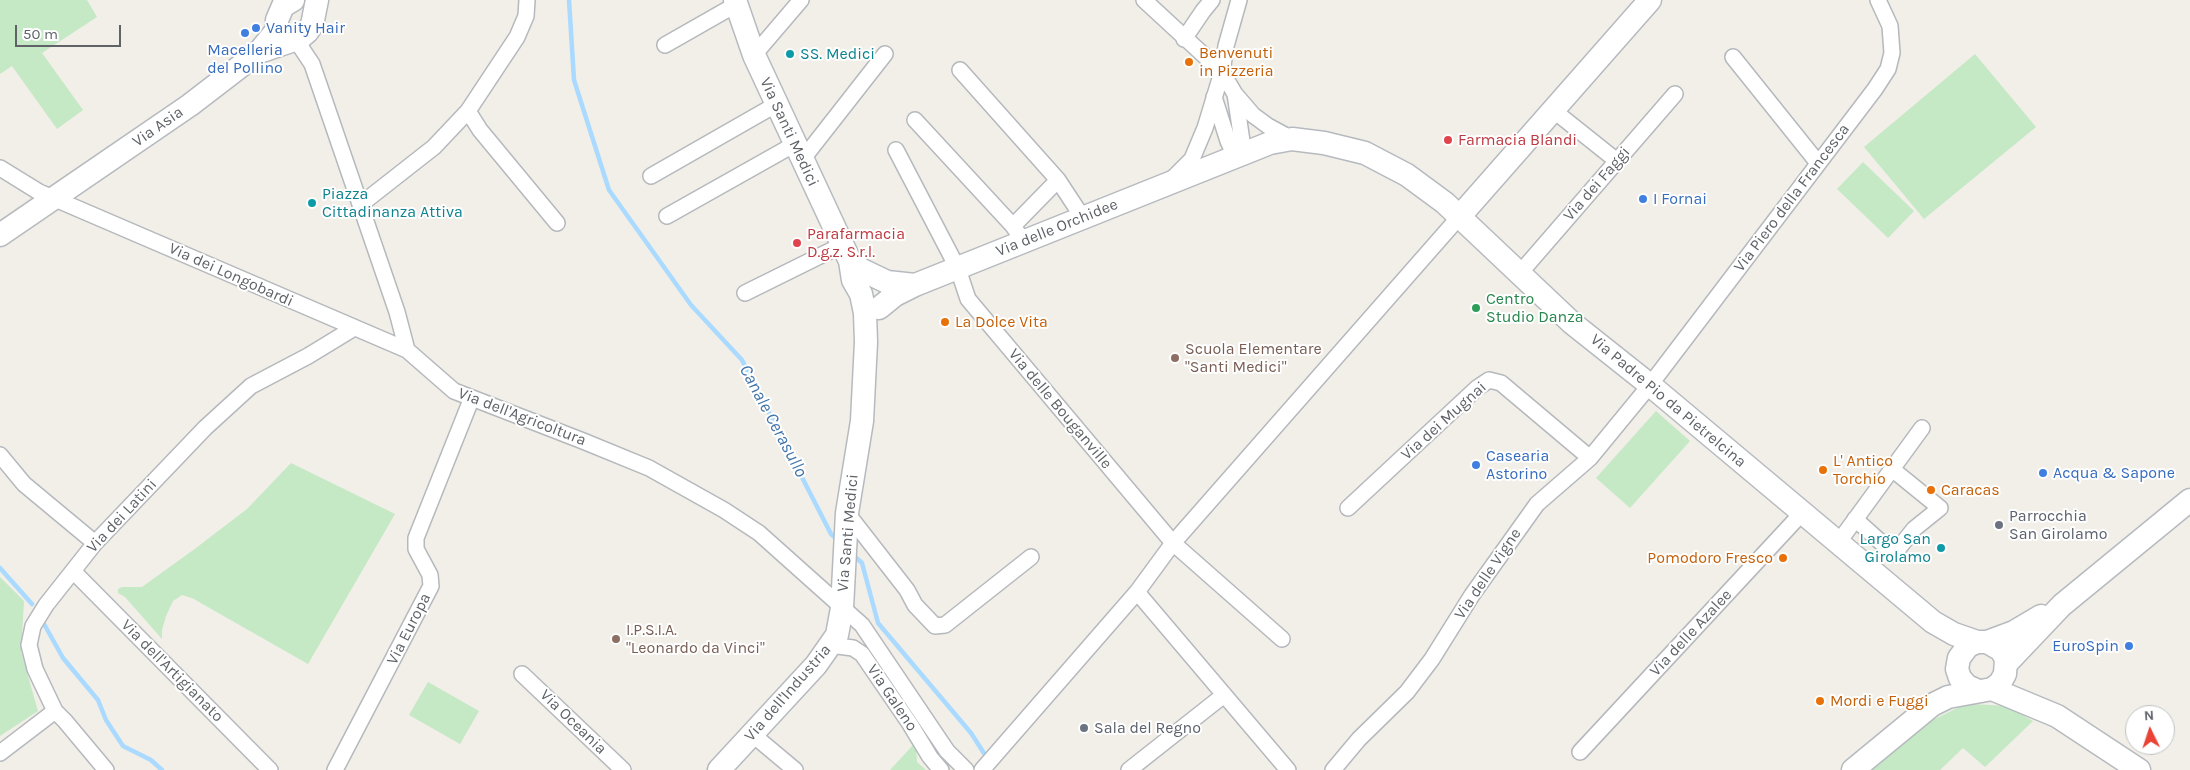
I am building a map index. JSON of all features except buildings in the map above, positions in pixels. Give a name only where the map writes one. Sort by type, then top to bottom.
[{"type":"street","points":[[360,205],[434,146],[468,111],[517,37],[526,16],[527,0]]},
{"type":"street","points":[[754,55],[801,0]]},
{"type":"street","points":[[1144,0],[1184,39],[1222,72],[1235,94],[1261,120],[1292,139]]},
{"type":"street","points":[[1184,39],[1202,11],[1212,0]]},
{"type":"street","points":[[1167,184],[1192,159],[1205,128],[1222,72],[1226,46],[1239,0]]},
{"type":"street","points":[[982,770],[1137,592],[1173,543],[1650,0]]},
{"type":"street","name":"Via Piero della Francesca","points":[[1650,384],[1875,89],[1888,69],[1892,53],[1890,26],[1878,0]]},
{"type":"street","points":[[665,45],[736,2]]},
{"type":"street","name":"Via Santi Medici","points":[[736,2],[754,55],[798,152],[851,259],[873,289],[879,308],[866,342]]},
{"type":"street","points":[[296,16],[312,64]]},
{"type":"street","points":[[296,16],[397,312],[407,350]]},
{"type":"street","name":"Via Asia","points":[[0,235],[190,105],[259,52],[296,16]]},
{"type":"street","points":[[667,216],[798,152],[884,54]]},
{"type":"street","points":[[1733,57],[1818,163]]},
{"type":"street","points":[[960,70],[1058,180],[1082,218]]},
{"type":"street","points":[[1214,97],[1228,141],[1232,150],[1238,155],[1242,141],[1235,94]]},
{"type":"street","name":"Via dei Faggi","points":[[1520,273],[1675,94]]},
{"type":"street","points":[[651,176],[776,104]]},
{"type":"street","points":[[1553,110],[1617,161]]},
{"type":"street","points":[[468,111],[480,130],[557,223]]},
{"type":"street","points":[[915,120],[1018,234],[1058,180]]},
{"type":"street","name":"Via Padre Pio da Pietrelcina","points":[[1238,155],[1270,143],[1292,139],[1324,143],[1365,153],[1407,176],[1460,216],[1572,323],[1650,384],[1933,622],[1954,634],[1982,642]]},
{"type":"street","name":"Via delle Bouganville","points":[[896,150],[958,269],[968,299],[1173,543],[1282,639]]},
{"type":"street","name":"Via delle Orchidee","points":[[879,308],[895,295],[915,285],[958,269],[1018,234],[1082,218],[1238,155]]},
{"type":"street","name":"Via dei Longobardi","points":[[0,168],[39,192],[407,350]]},
{"type":"street","points":[[745,293],[851,259],[887,282],[915,285]]},
{"type":"street","name":"Via Santi Medici","points":[[851,259],[853,280],[861,294],[865,313],[866,342],[862,421],[847,513],[842,608],[862,625],[947,751],[966,770]]},
{"type":"street","name":"Via Santi Medici","points":[[861,294],[879,308]]},
{"type":"street","name":"Via dei Latini","points":[[106,770],[55,711],[35,669],[29,645],[33,626],[46,605],[74,572],[95,543],[205,428],[251,386],[308,356],[354,328]]},
{"type":"street","name":"Via dell'Agricoltura","points":[[407,350],[454,391],[471,400],[583,440],[649,468],[716,506],[759,533],[842,608]]},
{"type":"street","name":"Via dei Mugnai","points":[[1348,508],[1477,388],[1489,380],[1501,383],[1590,458]]},
{"type":"street","name":"Via delle Vigne","points":[[1333,770],[1359,739],[1407,692],[1417,679],[1432,659],[1472,595],[1537,504],[1590,458],[1650,384]]},
{"type":"street","name":"Via Europa","points":[[335,770],[431,586],[430,575],[416,549],[416,538],[471,400]]},
{"type":"street","points":[[1838,543],[1922,428]]},
{"type":"street","points":[[0,455],[24,484],[95,543]]},
{"type":"street","points":[[1855,519],[1894,554],[1914,529],[1940,508],[1892,469]]},
{"type":"street","points":[[1853,770],[1932,705],[1948,697],[1984,690],[2003,679],[2006,667],[2062,605],[2190,500]]},
{"type":"street","points":[[847,513],[907,590],[915,605],[935,626],[945,625],[1031,557]]},
{"type":"street","name":"Via delle Azalee","points":[[1580,752],[1802,513]]},
{"type":"street","name":"Via dell'Artigianato","points":[[74,572],[270,770]]},
{"type":"street","points":[[1137,592],[1288,770]]},
{"type":"street","points":[[1932,705],[1957,666],[1964,650],[2014,632],[2062,605]]},
{"type":"street","name":"Via dell'Industria","points":[[719,770],[816,664],[837,635],[842,608]]},
{"type":"street","name":"Via Padre Pio da Pietrelcina","points":[[1933,622],[1949,644],[1957,666]]},
{"type":"street","points":[[1982,642],[2001,650],[2006,667],[2057,716]]},
{"type":"street","name":"Via Galeno","points":[[830,645],[854,648],[862,654],[905,716],[930,757],[942,770]]},
{"type":"street","points":[[1957,666],[1963,683],[2057,716],[2140,770]]},
{"type":"street","name":"Via Oceania","points":[[522,674],[623,770]]},
{"type":"street","points":[[1129,770],[1224,695]]},
{"type":"street","points":[[0,753],[55,711]]},
{"type":"street","points":[[752,734],[795,770]]},
{"type":"green space","points":[[0,0],[87,0],[97,17],[42,53],[83,110],[57,129],[12,66],[0,74]]},
{"type":"green space","points":[[1975,54],[2036,127],[1924,219],[1864,147]]},
{"type":"green space","points":[[1863,162],[1914,211],[1888,238],[1837,189]]},
{"type":"green space","points":[[1656,411],[1690,441],[1630,508],[1596,478]]},
{"type":"green space","points":[[291,463],[395,514],[308,664],[192,598],[182,595],[173,601],[166,616],[162,630],[162,639],[125,597],[118,593],[118,589],[122,587],[142,587],[196,548],[247,509]]},
{"type":"green space","points":[[0,577],[24,601],[21,652],[38,711],[0,736]]},
{"type":"green space","points":[[428,682],[479,711],[460,744],[409,715]]},
{"type":"green space","points":[[1972,704],[2007,706],[2033,721],[1985,767],[1963,748],[1940,770],[1871,770],[1933,720],[1959,707]]},
{"type":"green space","points":[[913,745],[916,747],[917,762],[926,770],[890,770]]},
{"type":"waterway","name":"Canale Cerasullo","points":[[569,0],[574,80],[609,190],[691,305],[742,360],[831,534],[838,540]]},
{"type":"waterway","name":"Canale Cerasullo","points":[[852,554],[862,563],[878,623],[971,733],[987,758]]},
{"type":"waterway","points":[[0,568],[32,604]]},
{"type":"waterway","points":[[44,624],[63,658],[98,700],[106,720],[123,746],[151,760],[162,770]]},
{"type":"place","name":"Vanity Hair","points":[[256,28]]},
{"type":"place","name":"Macelleria del Pollino","points":[[245,33]]},
{"type":"place","name":"SS. Medici","points":[[790,54]]},
{"type":"place","name":"Benvenuti in Pizzeria","points":[[1189,62]]},
{"type":"place","name":"Farmacia Blandi","points":[[1448,140]]},
{"type":"place","name":"I Fornai","points":[[1643,199]]},
{"type":"place","name":"Piazza Cittadinanza Attiva","points":[[312,203]]},
{"type":"place","name":"Parafarmacia D.g.z. S.r.l.","points":[[797,243]]},
{"type":"place","name":"Centro Studio Danza","points":[[1476,308]]},
{"type":"place","name":"La Dolce Vita","points":[[945,322]]},
{"type":"place","name":"Scuola Elementare \"Santi Medici\"","points":[[1175,358]]},
{"type":"place","name":"Casearia Astorino","points":[[1476,465]]},
{"type":"place","name":"L' Antico Torchio","points":[[1823,470]]},
{"type":"place","name":"Acqua & Sapone","points":[[2043,473]]},
{"type":"place","name":"Caracas","points":[[1931,490]]},
{"type":"place","name":"Parrocchia San Girolamo","points":[[1999,525]]},
{"type":"place","name":"Largo San Girolamo","points":[[1941,548]]},
{"type":"place","name":"Pomodoro Fresco","points":[[1783,558]]},
{"type":"place","name":"I.P.S.I.A. \"Leonardo da Vinci\"","points":[[616,639]]},
{"type":"place","name":"EuroSpin","points":[[2129,646]]},
{"type":"place","name":"Mordi e Fuggi","points":[[1820,701]]},
{"type":"place","name":"Sala del Regno","points":[[1084,728]]}]
